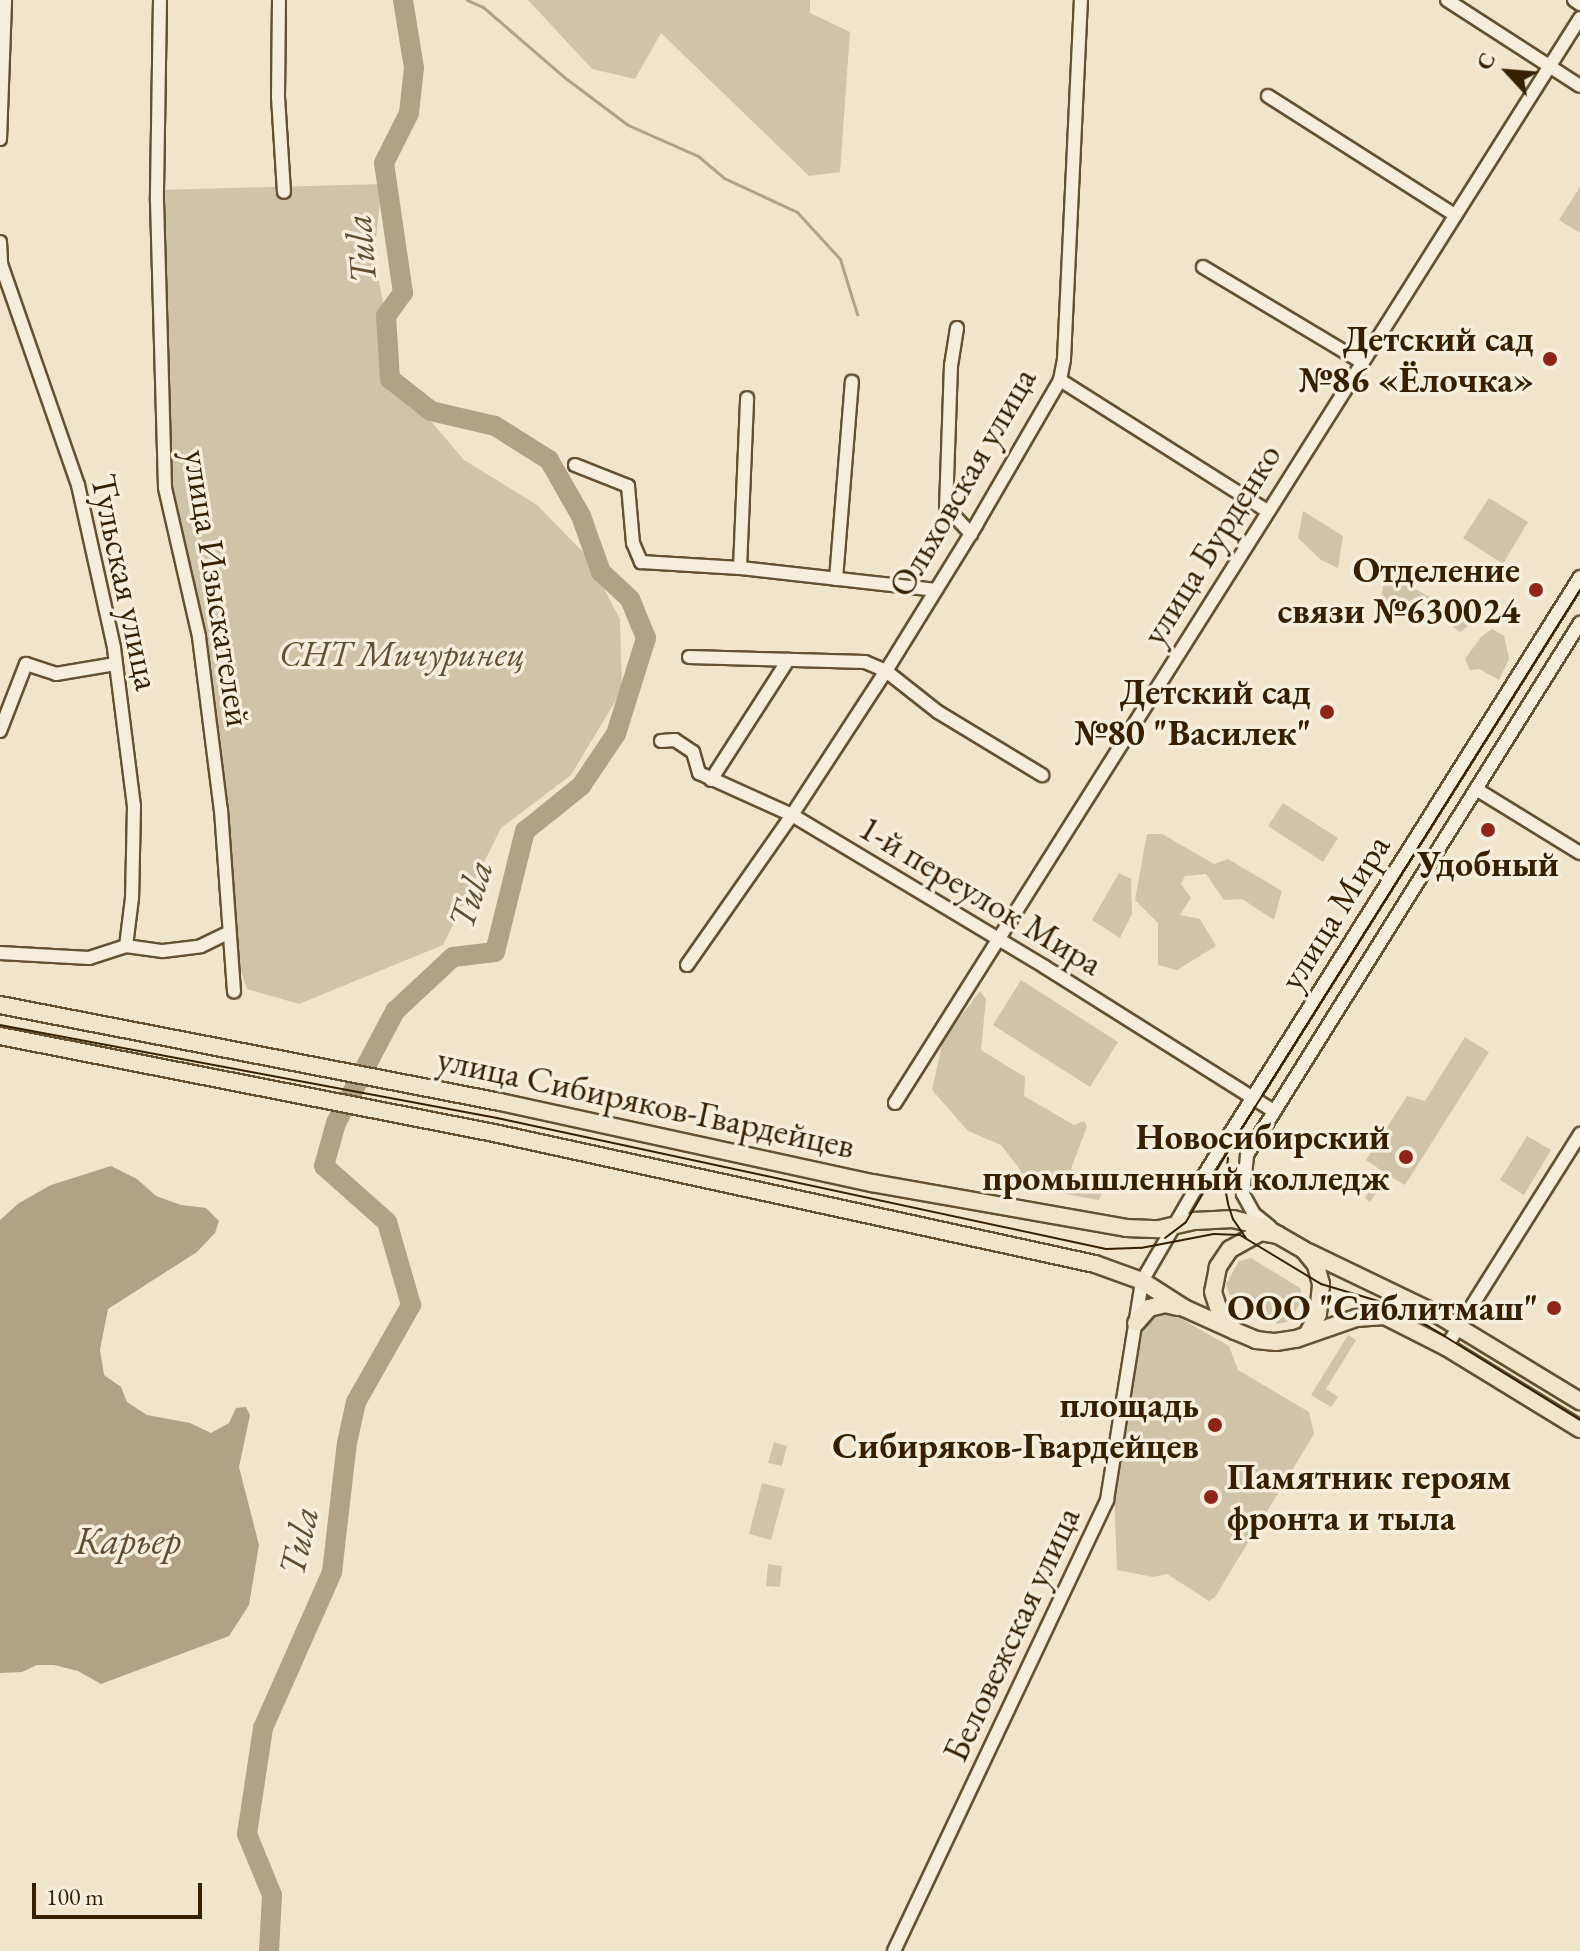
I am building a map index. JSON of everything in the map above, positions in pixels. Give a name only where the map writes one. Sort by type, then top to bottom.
[{"type":"main road","name":"улица Сибиряков-Гвардейцев","points":[[0,1005],[500,1102],[887,1186],[1126,1228],[1173,1226],[1211,1218],[1242,1220],[1278,1235]]},
{"type":"main road","name":"улица Сибиряков-Гвардейцев","points":[[0,1036],[259,1084],[928,1225],[1095,1264],[1142,1281],[1184,1308],[1235,1331]]},
{"type":"main road","points":[[1580,1401],[1459,1326],[1278,1235],[1253,1235],[1230,1249],[1218,1267],[1213,1292],[1221,1316],[1235,1331],[1256,1340],[1276,1342],[1356,1318],[1385,1316],[1446,1347],[1580,1429]]},
{"type":"main road","points":[[1304,1250],[1316,1265],[1321,1284],[1318,1314],[1308,1333]]},
{"type":"main road","points":[[1136,1323],[1149,1308],[1165,1304],[1184,1308]]},
{"type":"street","points":[[0,139],[5,0]]},
{"type":"street","name":"улица Изыскателей","points":[[160,0],[157,201],[165,488],[199,637],[221,810],[234,992]]},
{"type":"street","points":[[279,0],[278,97],[284,192]]},
{"type":"street","name":"Ольховская улица","points":[[687,965],[792,815],[886,671],[971,534],[1060,380],[1064,359],[1081,0]]},
{"type":"street","points":[[1447,0],[1580,86]]},
{"type":"street","points":[[1574,0],[1580,4]]},
{"type":"street","name":"улица Бурденко","points":[[895,1103],[1580,18]]},
{"type":"street","points":[[1268,96],[1455,215]]},
{"type":"street","name":"Тульская улица","points":[[0,242],[1,264],[78,485],[115,664],[134,806],[132,898],[126,946]]},
{"type":"street","points":[[1203,267],[1362,362]]},
{"type":"street","points":[[957,328],[951,365],[946,507],[971,534]]},
{"type":"street","points":[[1060,380],[1267,511]]},
{"type":"street","points":[[836,579],[852,382]]},
{"type":"street","points":[[740,568],[747,398]]},
{"type":"street","points":[[575,465],[628,486],[633,543],[641,562],[740,568],[935,590]]},
{"type":"street","name":"улица Мира","points":[[1142,1281],[1173,1226],[1580,577]]},
{"type":"street","name":"улица Мира","points":[[1274,1111],[1580,623]]},
{"type":"street","points":[[689,657],[865,662],[886,671],[938,712],[1042,775]]},
{"type":"street","points":[[661,741],[675,740],[693,752],[699,773],[711,780],[788,660]]},
{"type":"street","points":[[0,731],[26,664],[56,674],[115,664]]},
{"type":"street","name":"1-й переулок Мира","points":[[711,780],[792,815],[1274,1111]]},
{"type":"street","points":[[1476,789],[1580,853]]},
{"type":"street","points":[[0,953],[89,958],[126,946],[163,951],[201,946],[228,933]]},
{"type":"street","points":[[1274,1111],[1247,1155],[1243,1194],[1254,1214],[1278,1235]]},
{"type":"street","points":[[1446,1347],[1580,1134]]},
{"type":"street","name":"Беловежская улица","points":[[894,1951],[1107,1500],[1142,1281]]},
{"type":"green space","points":[[528,0],[810,0],[810,13],[850,32],[840,172],[809,176],[661,33],[635,79],[592,69]]},
{"type":"green space","name":"СНТ Мичуринец","points":[[382,184],[374,257],[400,385],[464,460],[537,505],[587,556],[620,619],[622,690],[571,775],[501,828],[443,945],[299,1004],[247,989],[228,931],[199,637],[173,490],[157,190]]},
{"type":"green space","points":[[1580,187],[1580,233],[1559,220]]},
{"type":"green space","points":[[1489,498],[1528,522],[1503,564],[1463,538]]},
{"type":"green space","points":[[1303,511],[1343,536],[1338,568],[1321,560],[1298,538]]},
{"type":"green space","points":[[1385,572],[1474,622],[1460,632],[1415,598],[1399,608],[1381,600]]},
{"type":"green space","points":[[1492,629],[1504,636],[1509,659],[1499,680],[1479,669],[1470,670],[1465,659],[1481,637]]},
{"type":"green space","points":[[1283,803],[1338,838],[1323,862],[1268,826]]},
{"type":"green space","points":[[1147,834],[1162,834],[1214,864],[1228,859],[1282,891],[1274,920],[1242,899],[1224,900],[1206,874],[1185,876],[1181,884],[1191,898],[1180,915],[1200,919],[1216,946],[1177,970],[1158,965],[1158,923],[1135,900]]},
{"type":"green space","points":[[1119,873],[1131,879],[1132,914],[1120,938],[1092,920]]},
{"type":"green space","points":[[1021,980],[1118,1042],[1090,1087],[993,1025]]},
{"type":"green space","points":[[980,991],[986,999],[981,1050],[1025,1077],[1024,1096],[1074,1125],[1084,1121],[1087,1126],[1071,1169],[1102,1192],[1099,1200],[991,1181],[1021,1171],[1001,1145],[968,1131],[932,1090],[943,1040]]},
{"type":"green space","points":[[1465,1037],[1489,1052],[1405,1185],[1388,1175],[1370,1202],[1365,1198],[1382,1171],[1366,1160],[1407,1096],[1425,1101]]},
{"type":"green space","points":[[1527,1136],[1551,1150],[1524,1195],[1500,1180]]},
{"type":"green space","points":[[1251,1258],[1300,1288],[1303,1298],[1290,1321],[1278,1324],[1229,1294],[1226,1284],[1239,1261]]},
{"type":"green space","points":[[1154,1310],[1166,1310],[1229,1346],[1238,1370],[1309,1412],[1314,1434],[1215,1597],[1209,1601],[1167,1574],[1153,1577],[1117,1570],[1114,1492],[1140,1326]]},
{"type":"green space","points":[[1348,1335],[1356,1340],[1326,1389],[1338,1397],[1331,1407],[1311,1395]]},
{"type":"green space","points":[[774,1442],[787,1446],[782,1466],[768,1463]]},
{"type":"green space","points":[[762,1483],[785,1489],[771,1540],[749,1534]]},
{"type":"green space","points":[[768,1564],[782,1566],[780,1587],[766,1586]]},
{"type":"water","name":"Карьер","points":[[111,1166],[137,1179],[156,1196],[181,1205],[206,1208],[219,1221],[215,1233],[197,1252],[108,1309],[100,1350],[104,1375],[121,1387],[127,1402],[147,1415],[190,1423],[211,1433],[229,1423],[236,1408],[246,1407],[250,1415],[239,1467],[259,1545],[249,1605],[229,1636],[101,1684],[78,1671],[54,1665],[37,1665],[22,1672],[0,1673],[0,1220],[19,1203],[51,1185]]},
{"type":"waterway","name":"Tula","points":[[269,1951],[272,1895],[247,1834],[263,1728],[332,1572],[347,1443],[356,1402],[411,1305],[387,1222],[324,1166],[336,1123],[395,1011],[453,957],[495,952],[525,831],[581,786],[616,734],[646,638],[630,599],[601,572],[581,516],[549,460],[495,426],[431,411],[390,379],[386,316],[403,293],[384,163],[409,113],[414,68],[403,0]]},
{"type":"waterway","points":[[467,0],[483,7],[564,77],[628,125],[698,156],[724,178],[797,212],[840,259],[857,314]]},
{"type":"tram line","points":[[1165,1238],[1186,1222],[1580,590]]},
{"type":"tram line","points":[[0,1025],[497,1118],[1106,1249],[1141,1248],[1214,1234],[1240,1235],[1321,1284],[1388,1304],[1580,1420]]},
{"type":"tram line","points":[[1228,1158],[1225,1188],[1228,1204],[1233,1219],[1246,1238]]},
{"type":"place","name":"Детский сад №86 «Ёлочка»","points":[[1550,359]]},
{"type":"place","name":"Отделение связи №630024","points":[[1536,590]]},
{"type":"place","name":"Детский сад №80 \"Василек\"","points":[[1327,712]]},
{"type":"place","name":"Удобный","points":[[1488,830]]},
{"type":"place","name":"Новосибирский промышленный колледж","points":[[1406,1157]]},
{"type":"place","name":"ООО \"Сиблитмаш\"","points":[[1554,1308]]},
{"type":"place","name":"площадь Сибиряков-Гвардейцев","points":[[1215,1425]]},
{"type":"place","name":"Памятник героям фронта и тыла","points":[[1211,1497]]}]
